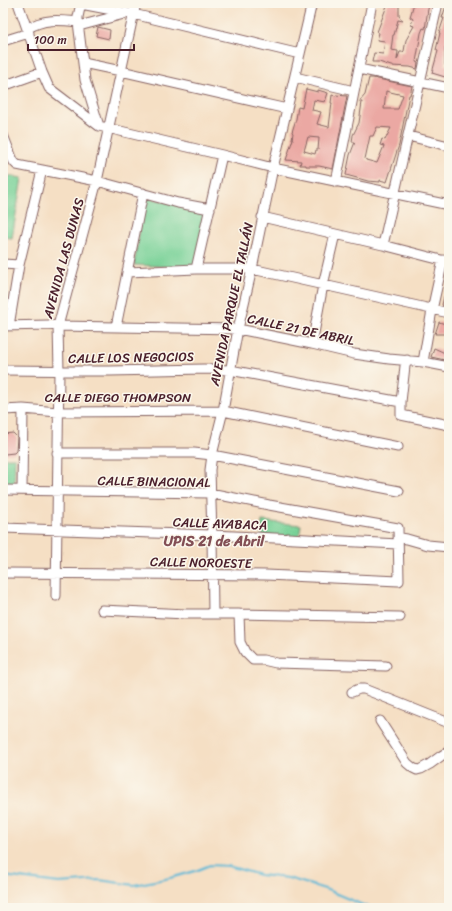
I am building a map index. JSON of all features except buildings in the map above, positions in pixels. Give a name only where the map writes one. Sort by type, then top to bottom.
[{"type":"street","points":[[18,3],[49,88],[99,126],[273,168],[449,205]]},
{"type":"street","name":"AVENIDA LAS DUNAS","points":[[56,596],[58,326],[97,181],[121,71],[130,14],[136,3]]},
{"type":"street","name":"AVENIDA PARQUE EL TALLÁN","points":[[213,614],[210,494],[210,470],[212,455],[273,168],[312,3]]},
{"type":"street","points":[[336,182],[372,3]]},
{"type":"street","points":[[383,245],[438,3]]},
{"type":"street","points":[[99,126],[85,80],[78,24],[81,4],[300,54]]},
{"type":"street","points":[[3,41],[28,31],[36,24],[48,21],[66,21],[78,24],[130,14]]},
{"type":"street","points":[[83,63],[287,109]]},
{"type":"street","points":[[359,69],[449,88]]},
{"type":"street","points":[[3,86],[42,72]]},
{"type":"street","points":[[295,77],[354,91]]},
{"type":"street","points":[[408,136],[449,146]]},
{"type":"street","points":[[4,139],[14,162],[18,164],[97,181],[178,203],[210,209]]},
{"type":"street","points":[[196,269],[222,155]]},
{"type":"street","points":[[6,326],[42,170]]},
{"type":"street","points":[[116,327],[143,193]]},
{"type":"street","points":[[262,218],[383,245],[446,261],[432,310],[423,362]]},
{"type":"street","points":[[312,344],[323,285],[335,234]]},
{"type":"street","points":[[3,264],[20,265]]},
{"type":"street","points":[[128,272],[196,269],[252,269],[449,313]]},
{"type":"street","name":"CALLE 21 DE ABRIL","points":[[6,326],[43,325],[238,329],[354,354],[423,362],[449,367]]},
{"type":"street","points":[[407,360],[401,402],[401,415],[449,425]]},
{"type":"street","name":"CALLE LOS NEGOCIOS","points":[[3,370],[230,370],[401,402]]},
{"type":"street","points":[[22,490],[23,409]]},
{"type":"street","name":"CALLE DIEGO THOMPSON","points":[[3,410],[23,409],[58,412],[222,411],[398,447]]},
{"type":"street","points":[[57,453],[194,453],[212,455],[399,491]]},
{"type":"street","name":"CALLE BINACIONAL","points":[[3,490],[210,494],[398,528],[399,541]]},
{"type":"street","name":"CALLE AYABACA","points":[[3,528],[399,541]]},
{"type":"street","points":[[288,538],[399,541],[407,539],[428,545],[449,548]]},
{"type":"street","name":"CALLE NOROESTE","points":[[3,572],[266,575],[399,581],[399,541]]},
{"type":"street","points":[[102,610],[186,614],[400,617]]},
{"type":"street","points":[[239,614],[240,642],[245,652],[253,660],[263,660],[276,663],[386,666]]},
{"type":"street","points":[[352,692],[359,689],[364,689],[449,723]]},
{"type":"street","points":[[380,722],[407,762],[417,770],[430,764],[449,751]]},
{"type":"green space","points":[[3,175],[22,178],[12,238],[3,237]]},
{"type":"green space","points":[[145,197],[207,211],[198,268],[134,265]]},
{"type":"green space","points":[[3,458],[15,458],[14,489],[3,489]]},
{"type":"green space","points":[[262,521],[301,525],[299,539],[261,535]]},
{"type":"waterway","points":[[3,876],[59,883],[99,880],[134,885],[170,878],[210,865],[228,866],[260,875],[288,878],[325,889],[370,908]]},
{"type":"district","name":"UPIS 21 de Abril","points":[[214,541]]}]
